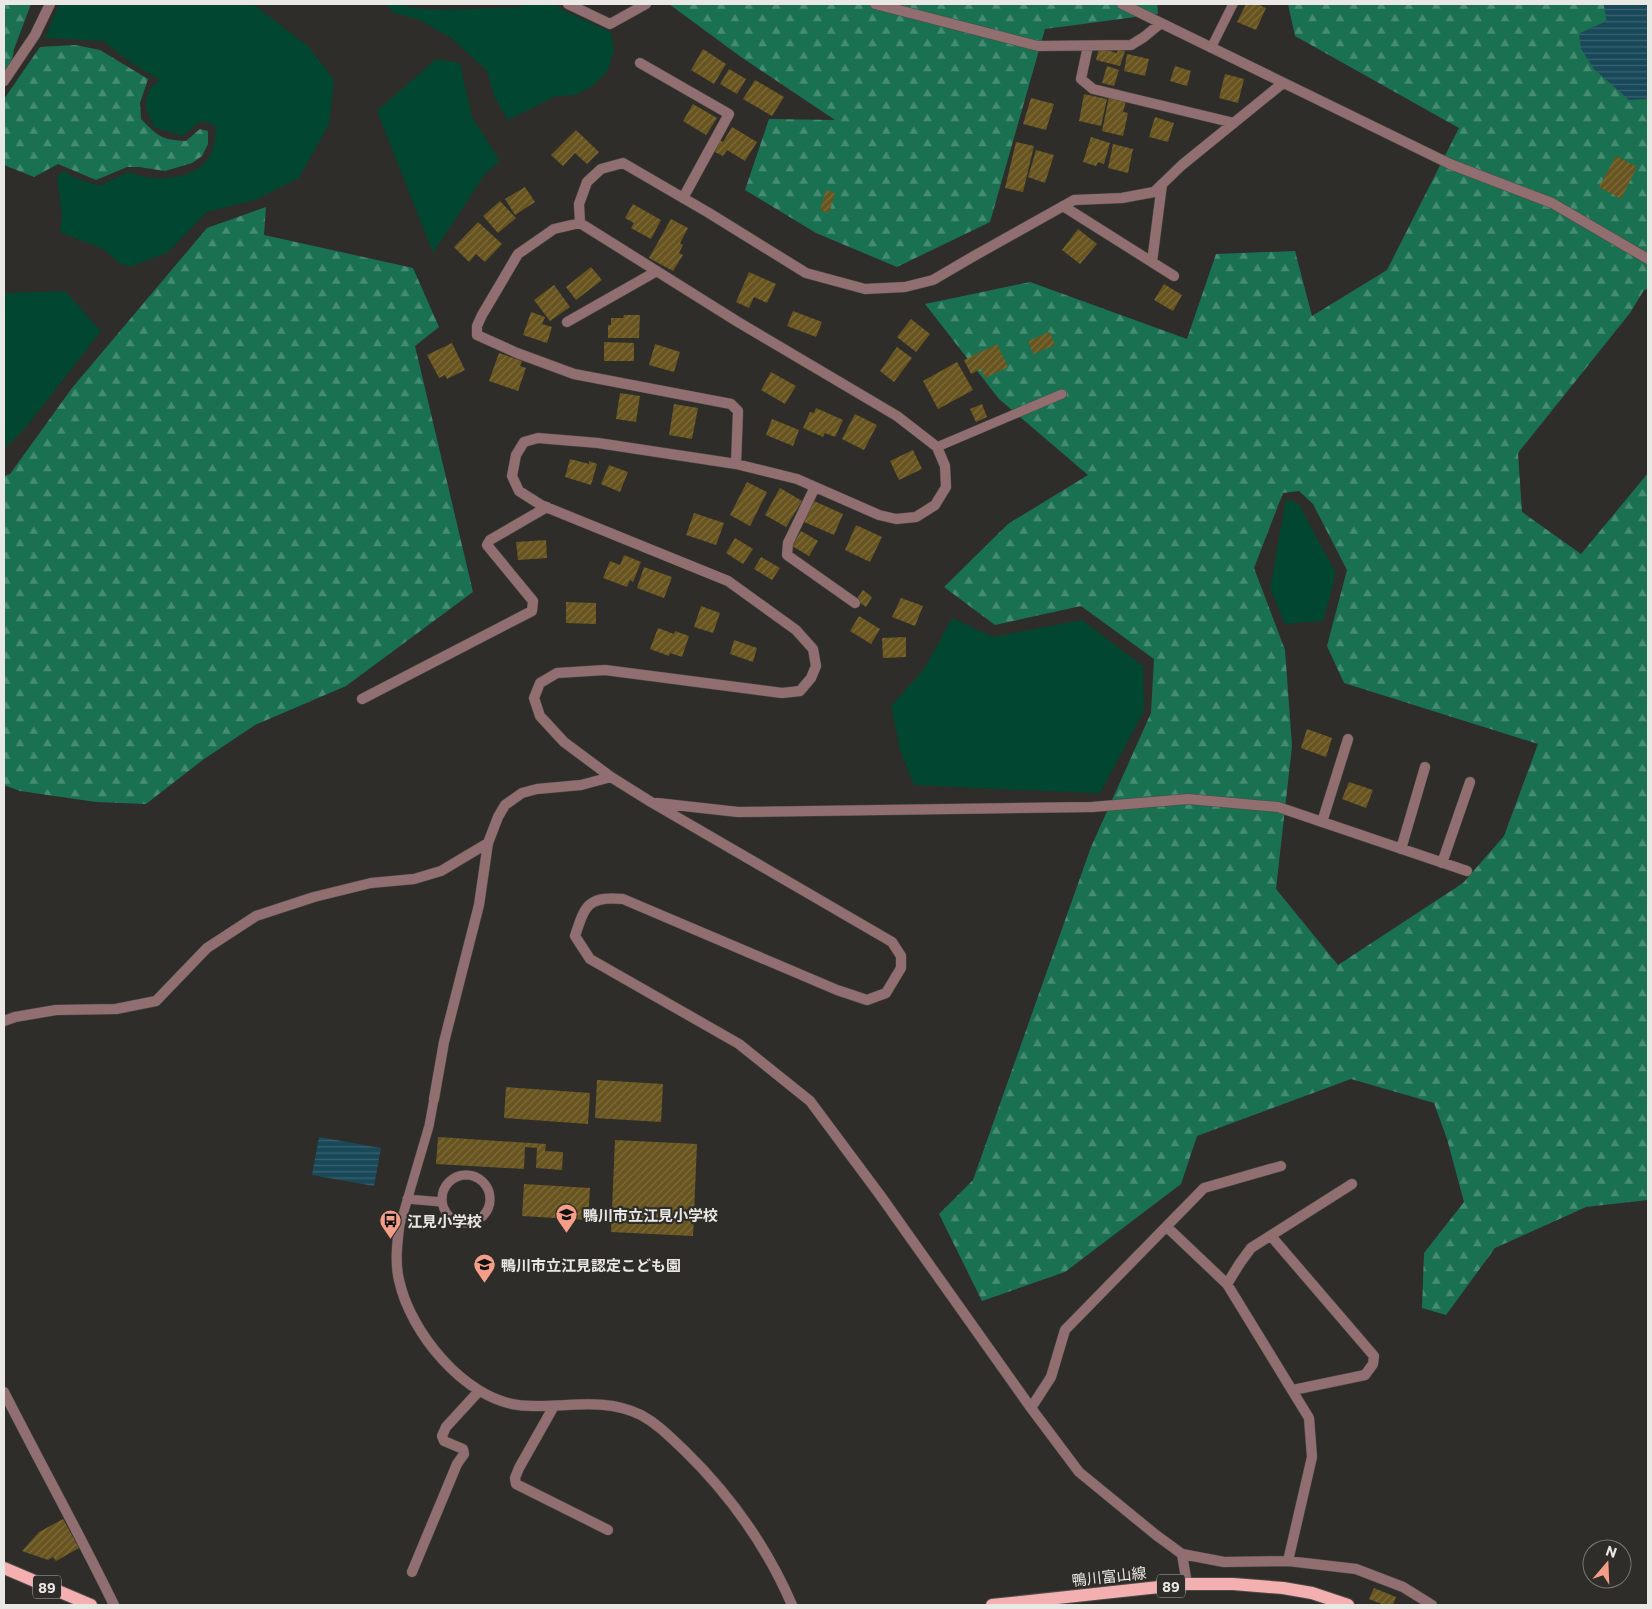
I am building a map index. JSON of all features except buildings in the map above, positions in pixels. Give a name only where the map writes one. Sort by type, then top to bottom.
[{"type":"main road","name":"89","points":[[4,1568],[91,1605]]},
{"type":"main road","name":"鴨川富山線","points":[[992,1605],[1187,1584],[1234,1584],[1284,1588],[1312,1593],[1348,1605]]},
{"type":"street","points":[[4,81],[35,35],[50,4]]},
{"type":"street","points":[[568,4],[610,24],[646,4]]},
{"type":"street","points":[[875,4],[1038,46],[1131,45],[1161,23]]},
{"type":"street","points":[[1122,4],[1450,164],[1552,204],[1648,259]]},
{"type":"street","points":[[1088,46],[1081,79],[1092,89],[1234,123]]},
{"type":"street","points":[[640,63],[728,114],[683,198]]},
{"type":"street","points":[[580,223],[578,204],[587,182],[600,169],[623,163],[806,273],[865,289],[905,287],[933,280],[1074,200],[1122,198],[1154,192],[1283,83]]},
{"type":"street","points":[[1152,262],[1162,184]]},
{"type":"street","points":[[1063,206],[1174,276]]},
{"type":"street","points":[[736,464],[738,412],[731,404],[574,374],[517,353],[477,335],[477,326],[482,315],[518,254],[554,230],[580,223],[738,322],[897,416],[937,447],[945,466],[946,487],[935,505],[916,517],[896,519],[879,515],[797,479],[736,464],[598,443],[538,438],[524,442],[516,456],[512,476],[519,491],[547,507],[728,581],[796,630],[813,649],[816,666],[811,678],[800,691],[782,693],[605,670],[557,673],[540,683],[534,698],[540,716],[564,742],[611,777],[892,942],[901,956],[901,968],[886,993],[867,1000],[837,990],[623,899],[605,897],[590,903],[582,915],[575,936],[590,959],[739,1044],[810,1101],[1079,1472],[1156,1535],[1182,1554],[1224,1562],[1288,1561],[1356,1569],[1403,1587],[1432,1605]]},
{"type":"street","points":[[567,322],[658,271]]},
{"type":"street","points":[[815,487],[788,543],[787,555],[855,603]]},
{"type":"street","points":[[362,699],[532,611],[533,601],[487,545],[490,540],[547,507]]},
{"type":"street","points":[[1322,822],[1348,739]]},
{"type":"street","points":[[1401,849],[1425,767]]},
{"type":"street","points":[[434,1100],[444,1042],[479,905],[488,843],[498,817],[506,805],[522,792],[581,785],[611,777]]},
{"type":"street","points":[[1442,863],[1470,782]]},
{"type":"street","points":[[651,802],[738,812],[1092,808],[1188,799],[1278,807],[1467,871]]},
{"type":"street","points":[[4,1021],[15,1017],[56,1010],[116,1009],[156,1001],[207,948],[256,916],[314,897],[371,883],[414,879],[441,871],[488,843]]},
{"type":"street","points":[[1031,1408],[1051,1377],[1065,1330],[1204,1188],[1281,1166]]},
{"type":"street","points":[[1227,1284],[1251,1248],[1352,1184]]},
{"type":"street","points":[[1167,1227],[1227,1284],[1309,1418],[1312,1457],[1288,1561]]},
{"type":"street","points":[[399,1228],[396,1257],[397,1273],[404,1298],[415,1323],[437,1354],[478,1391],[490,1398],[519,1405],[554,1406],[580,1404],[613,1406],[640,1415],[655,1424],[710,1478],[738,1512],[770,1561],[792,1605]]},
{"type":"street","points":[[1271,1236],[1374,1356],[1374,1364],[1365,1375],[1293,1390]]},
{"type":"street","points":[[412,1572],[457,1464],[464,1454],[464,1449],[444,1441],[442,1436],[446,1427],[478,1391]]},
{"type":"street","points":[[4,1392],[92,1559],[114,1605]]},
{"type":"street","points":[[554,1406],[519,1468],[515,1478],[516,1484],[608,1530]]},
{"type":"street","points":[[1182,1554],[1187,1584]]},
{"type":"lane","points":[[1211,48],[1233,4]]},
{"type":"lane","points":[[937,447],[1062,394]]},
{"type":"lane","points":[[399,1228],[429,1126],[434,1100]]},
{"type":"lane","points":[[459,1175],[471,1175],[478,1178],[484,1182],[490,1193],[490,1204],[485,1214],[480,1219],[469,1223],[458,1222],[451,1218],[444,1210],[442,1202],[442,1195],[446,1184],[459,1175]]},
{"type":"lane","points":[[407,1199],[442,1202]]},
{"type":"green space","points":[[4,4],[31,4],[14,49],[9,79],[4,88]]},
{"type":"green space","points":[[59,4],[253,4],[309,47],[334,80],[329,124],[299,178],[255,200],[207,212],[167,253],[130,267],[119,263],[105,250],[60,232],[62,217],[57,176],[64,171],[75,178],[99,186],[128,172],[151,178],[177,177],[199,168],[208,159],[216,134],[214,125],[201,121],[182,136],[154,127],[145,106],[149,89],[160,80],[134,65],[103,41],[45,38]]},
{"type":"green space","points":[[386,4],[424,9],[452,9],[553,4],[611,32],[614,51],[607,72],[591,87],[575,95],[556,96],[508,120],[494,96],[487,71],[451,38],[420,20],[394,13]]},
{"type":"green space","points":[[669,4],[1157,4],[1158,14],[1045,29],[990,222],[897,267],[816,233],[745,190],[769,119],[835,120],[741,57]]},
{"type":"green space","points":[[1288,4],[1604,4],[1607,21],[1579,34],[1646,99],[1648,87],[1648,289],[1644,290],[1630,313],[1518,453],[1522,512],[1581,554],[1648,473],[1648,1200],[1586,1207],[1495,1248],[1446,1315],[1422,1308],[1424,1253],[1464,1202],[1447,1139],[1434,1103],[1351,1079],[1197,1136],[1181,1184],[1065,1272],[982,1301],[939,1214],[973,1180],[1091,847],[1151,713],[1154,659],[1081,606],[995,625],[944,587],[1008,524],[1088,475],[999,399],[925,304],[1030,282],[1187,339],[1216,254],[1295,251],[1312,316],[1387,270],[1459,128],[1295,36]],"holes":[[[1299,491],[1313,504],[1347,570],[1327,646],[1344,683],[1538,744],[1504,836],[1463,883],[1338,965],[1276,889],[1292,746],[1285,650],[1254,568],[1283,493]]]},
{"type":"green space","points":[[75,45],[100,50],[148,79],[140,103],[141,119],[160,136],[171,140],[186,141],[200,129],[208,131],[208,144],[202,156],[192,163],[165,171],[127,167],[96,180],[58,164],[34,177],[4,165],[4,99],[40,47]]},
{"type":"green space","points":[[436,59],[460,63],[472,117],[500,161],[485,174],[433,253],[377,111]]},
{"type":"green space","points":[[266,207],[264,235],[413,268],[439,327],[415,346],[473,592],[346,686],[255,725],[204,759],[146,804],[96,802],[20,791],[4,785],[4,476],[10,474],[72,388],[207,228]]},
{"type":"green space","points":[[65,291],[101,331],[27,426],[4,449],[4,293]]},
{"type":"green space","points":[[1286,499],[1299,504],[1336,573],[1323,621],[1285,624],[1270,588]]},
{"type":"green space","points":[[952,618],[993,637],[1082,620],[1143,666],[1144,711],[1100,793],[914,785],[900,750],[891,706],[925,668]]},
{"type":"water","points":[[1604,4],[1648,4],[1648,87],[1646,99],[1629,100],[1594,69],[1581,49],[1579,34],[1607,21]]},
{"type":"water","points":[[319,1137],[381,1148],[374,1186],[312,1175]]},
{"type":"place","name":"鴨川市立江見小学校","points":[[567,1234]]},
{"type":"place","name":"江見小学校","points":[[391,1240]]},
{"type":"place","name":"鴨川市立江見認定こども園","points":[[485,1284]]}]
